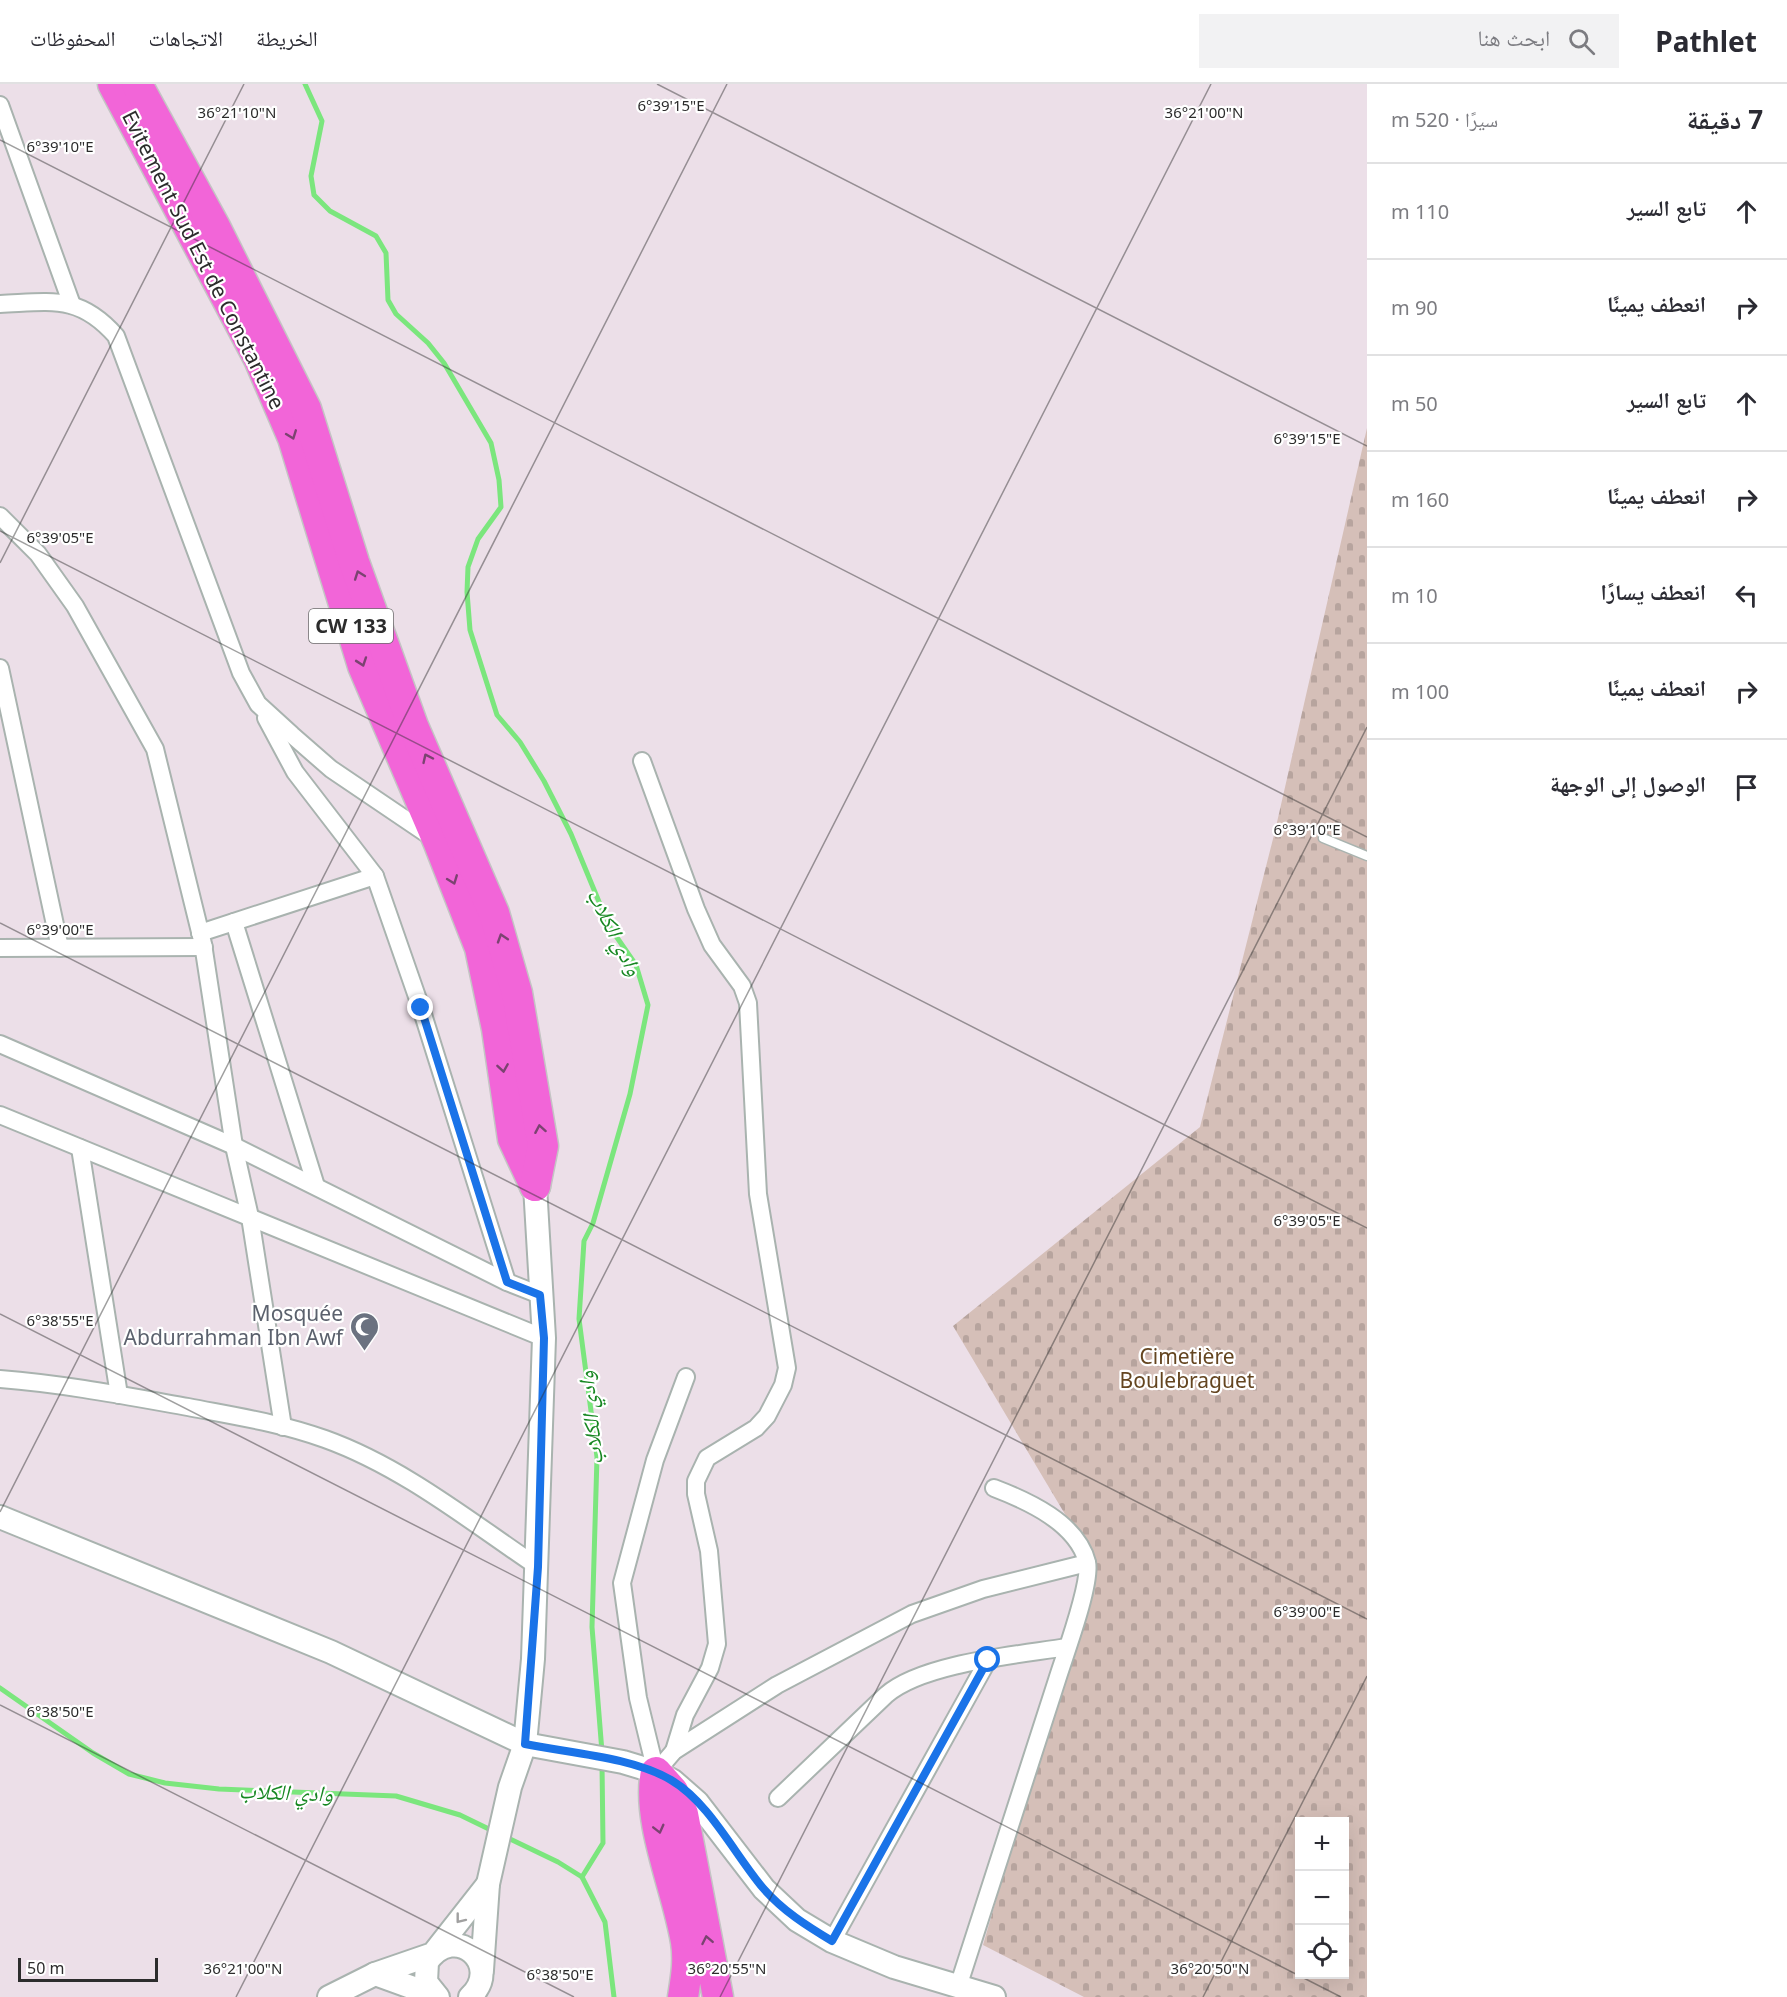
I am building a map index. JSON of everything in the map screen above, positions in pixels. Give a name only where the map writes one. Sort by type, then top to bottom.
[{"type":"highway","name":"Evitement Sud Est de Constantine","points":[[113,84],[259,359],[293,438],[363,666],[450,837],[494,913],[517,993],[543,1146],[536,1186]]},
{"type":"highway","name":"Evitement Sud Est de Constantine","points":[[137,84],[215,228],[306,409],[354,562],[450,837]]},
{"type":"highway","points":[[665,1762],[654,1804],[686,1943],[687,1970],[683,1997]]},
{"type":"highway","points":[[665,1762],[685,1822],[718,1997]]},
{"type":"main road","name":"Evitement Sud Est de Constantine","points":[[525,1744],[538,1567],[544,1338],[536,1186]]},
{"type":"main road","points":[[0,1517],[331,1652],[525,1744],[623,1762],[665,1762],[679,1786],[697,1802],[764,1889],[797,1920],[832,1941],[894,1967],[994,1997]]},
{"type":"main road","name":"CW 133","points":[[488,1884],[510,1787],[525,1744]]},
{"type":"main road","points":[[437,1996],[429,1988],[425,1972],[433,1954],[488,1884]]},
{"type":"main road","points":[[470,1997],[481,1983],[488,1884]]},
{"type":"main road","points":[[328,1997],[375,1974],[433,1954],[441,1948],[460,1946],[477,1956],[482,1971],[485,1997]]},
{"type":"main road","points":[[375,1974],[437,1996]]},
{"type":"street","points":[[0,105],[72,305]]},
{"type":"street","points":[[0,304],[60,302],[72,305],[99,316],[116,336],[241,673],[295,772],[375,876],[421,1008],[507,1282]]},
{"type":"street","points":[[0,516],[38,554],[75,606],[155,748],[202,940],[234,1146],[250,1217],[283,1427]]},
{"type":"street","points":[[0,668],[60,948]]},
{"type":"street","points":[[258,704],[331,769],[450,837]]},
{"type":"street","points":[[642,761],[696,909],[712,945],[742,986],[748,1003],[758,1194],[787,1368],[783,1385],[767,1416],[756,1428],[707,1458],[696,1481],[696,1494],[709,1551],[717,1644],[710,1668],[685,1715],[665,1762]]},
{"type":"street","points":[[0,948],[60,948],[202,940],[234,922],[375,876]]},
{"type":"street","points":[[234,922],[316,1186]]},
{"type":"street","points":[[0,1044],[234,1146],[507,1282],[540,1295]]},
{"type":"street","points":[[0,1115],[544,1338]]},
{"type":"street","points":[[80,1148],[119,1395]]},
{"type":"street","points":[[665,1762],[638,1698],[622,1583],[655,1460],[686,1377]]},
{"type":"street","points":[[0,1379],[58,1384],[119,1395],[283,1427],[326,1439],[405,1478],[538,1567]]},
{"type":"street","points":[[958,1987],[1067,1647],[1087,1563],[1078,1544],[1058,1522],[1039,1508],[994,1488]]},
{"type":"street","points":[[665,1762],[777,1685],[920,1611],[1019,1578],[1087,1563]]},
{"type":"street","points":[[778,1798],[895,1688],[915,1678],[988,1660],[1067,1647]]},
{"type":"street","points":[[832,1941],[988,1660]]},
{"type":"lane","points":[[1323,838],[1367,856]]},
{"type":"green space","name":"Cimetière Boulebraguet","points":[[1367,428],[1367,1997],[1084,1997],[983,1945],[1094,1563],[953,1326],[1200,1127],[1275,831]]},
{"type":"waterway","name":"وادي الكلاب","points":[[305,84],[322,121],[311,176],[314,195],[330,211],[376,236],[386,253],[388,300],[396,314],[428,343],[444,363],[491,443],[499,480],[501,507],[478,539],[468,567],[470,630],[497,715],[520,742],[544,781],[571,834],[609,926],[636,965],[648,1005],[630,1094],[593,1223],[584,1241],[579,1319],[597,1457],[592,1627],[602,1752]]},
{"type":"waterway","name":"وادي الكلاب","points":[[0,1688],[93,1753],[129,1774],[165,1783],[219,1789],[396,1796],[460,1815],[495,1832]]},
{"type":"waterway","name":"وادي الكلاب","points":[[582,1877],[603,1843],[602,1764]]},
{"type":"waterway","name":"وادي الكلاب","points":[[504,1836],[558,1862],[582,1877],[605,1922],[614,1997]]},
{"type":"place","name":"Mosquée Abdurrahman Ibn Awf","points":[[364,1352]]},
{"type":"route","points":[[421,1008],[507,1282],[540,1295],[544,1338],[538,1567],[525,1744],[623,1762],[656,1772],[673,1781],[697,1802],[764,1889],[797,1920],[832,1941],[988,1660]]}]
